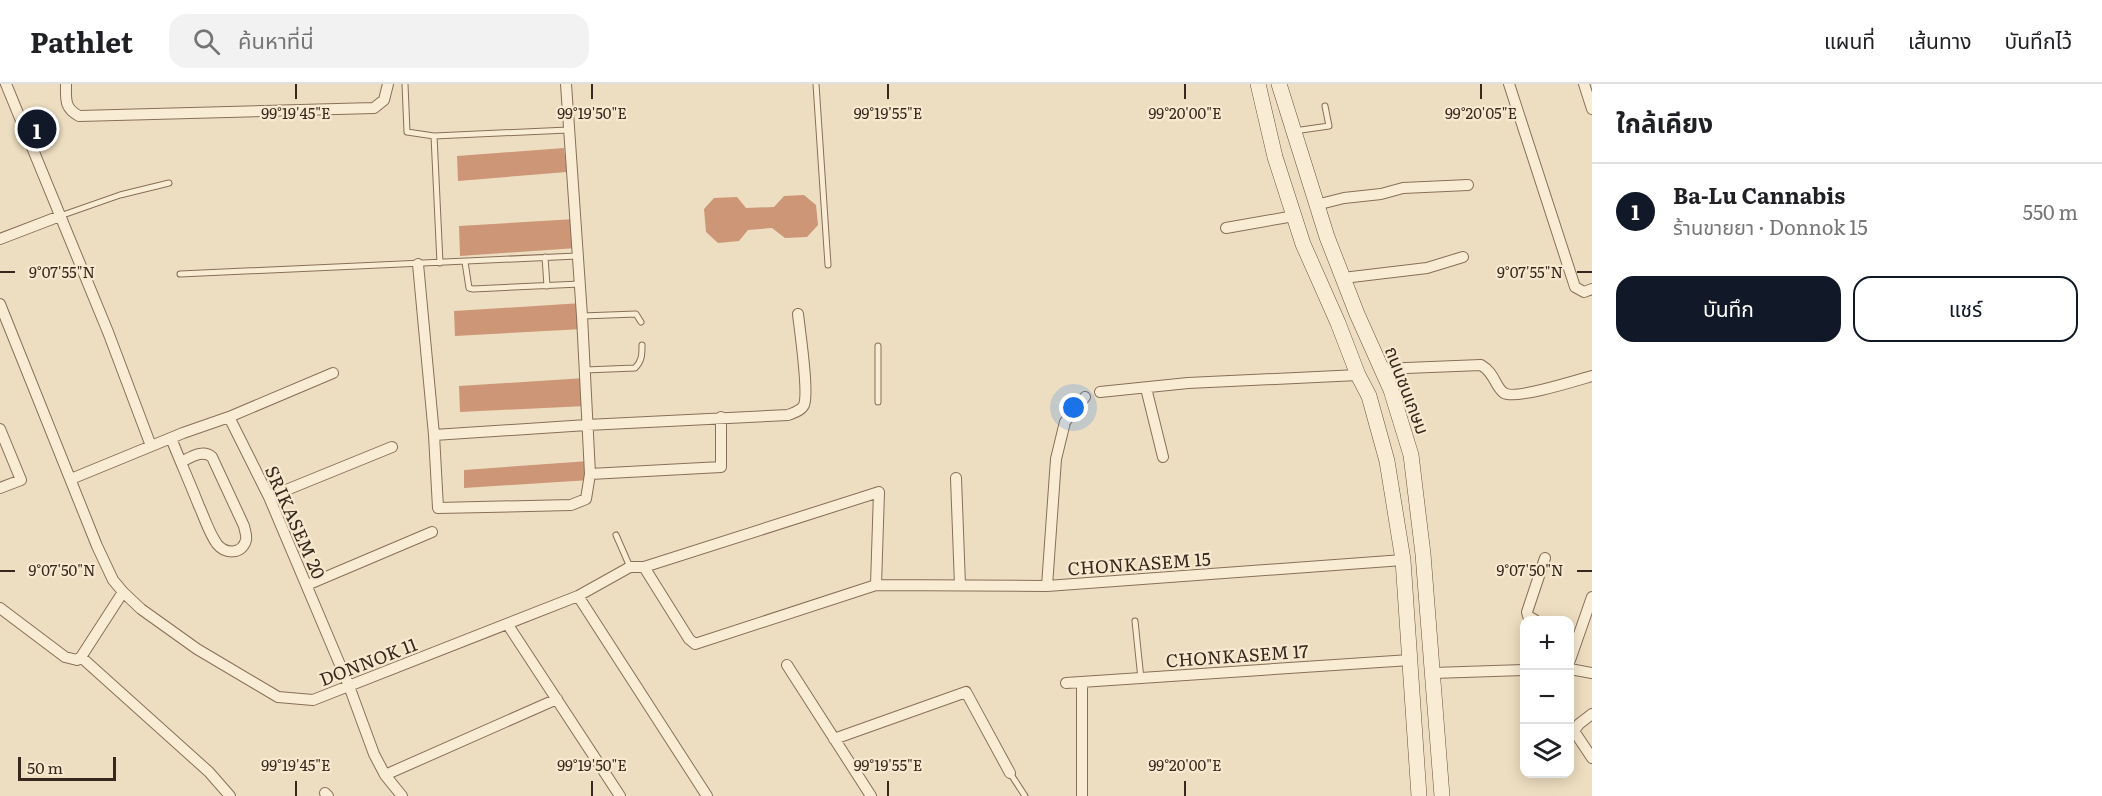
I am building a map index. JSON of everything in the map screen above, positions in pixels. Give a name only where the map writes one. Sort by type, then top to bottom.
[{"type":"main road","points":[[1258,84],[1275,157],[1303,244],[1369,396],[1387,461],[1403,560],[1419,796]]},
{"type":"main road","name":"ถนนชนเกษม","points":[[1279,84],[1316,205],[1343,278],[1380,369],[1391,390],[1411,455],[1433,672],[1442,796]]},
{"type":"street","points":[[6,84],[108,332],[151,446]]},
{"type":"street","points":[[66,84],[66,102],[70,112],[79,117],[374,108],[384,100],[388,84]]},
{"type":"street","points":[[417,264],[434,435],[438,508],[571,505],[586,499],[590,474],[585,370],[566,84]]},
{"type":"street","points":[[1509,84],[1575,287],[1584,292],[1592,289]]},
{"type":"street","points":[[1584,84],[1591,103]]},
{"type":"street","points":[[1316,205],[1403,188],[1468,185]]},
{"type":"street","points":[[0,239],[60,216]]},
{"type":"street","points":[[1226,228],[1294,216]]},
{"type":"street","points":[[1343,278],[1427,268],[1463,257]]},
{"type":"street","name":"DONNOK 11","points":[[0,304],[97,546],[113,580],[141,609],[197,649],[278,697],[313,700],[578,596],[630,567]]},
{"type":"street","points":[[434,435],[788,415],[800,410],[804,405],[805,388],[798,314]]},
{"type":"street","points":[[1380,369],[1481,365],[1489,369],[1506,395],[1532,392],[1592,376]]},
{"type":"street","points":[[71,479],[333,373]]},
{"type":"street","points":[[1100,392],[1188,383],[1358,375]]},
{"type":"street","points":[[1146,387],[1163,457]]},
{"type":"street","points":[[1047,586],[1056,459],[1065,422],[1085,397]]},
{"type":"street","name":"SRIKASEM 20","points":[[229,417],[269,497],[307,585],[349,686],[374,754],[402,796]]},
{"type":"street","points":[[590,474],[722,467],[721,417]]},
{"type":"street","points":[[0,429],[21,480],[0,488]]},
{"type":"street","points":[[171,438],[181,462],[213,537],[220,548],[227,552],[235,552],[243,546],[246,537],[244,526],[212,457],[207,453],[200,454],[181,462]]},
{"type":"street","points":[[269,497],[392,447]]},
{"type":"street","points":[[956,478],[960,585]]},
{"type":"street","points":[[630,567],[644,567],[879,492],[876,585]]},
{"type":"street","points":[[307,585],[432,532]]},
{"type":"street","points":[[1528,616],[1527,612],[1545,558]]},
{"type":"street","name":"CHONKASEM 15","points":[[644,567],[688,639],[695,644],[876,585],[1047,586],[1403,560]]},
{"type":"street","points":[[0,608],[65,657],[77,660],[123,592]]},
{"type":"street","points":[[578,596],[707,796]]},
{"type":"street","points":[[1574,634],[1592,597]]},
{"type":"street","points":[[508,625],[620,796]]},
{"type":"street","points":[[81,657],[209,772],[230,796]]},
{"type":"street","name":"CHONKASEM 17","points":[[1066,683],[1410,660]]},
{"type":"street","points":[[787,665],[871,796]]},
{"type":"street","points":[[1433,672],[1520,670]]},
{"type":"street","points":[[1574,670],[1592,673]]},
{"type":"street","points":[[1082,683],[1082,796]]},
{"type":"street","points":[[834,739],[966,692],[1010,773]]},
{"type":"street","points":[[386,775],[557,699]]},
{"type":"street","points":[[1592,714],[1574,731],[1592,758]]},
{"type":"lane","points":[[405,84],[407,132],[434,136],[568,130]]},
{"type":"lane","points":[[816,84],[828,265]]},
{"type":"lane","points":[[1293,131],[1329,126],[1325,106]]},
{"type":"lane","points":[[434,136],[440,263]]},
{"type":"lane","points":[[60,216],[120,195],[169,183]]},
{"type":"lane","points":[[545,256],[547,286]]},
{"type":"lane","points":[[180,274],[577,256]]},
{"type":"lane","points":[[465,262],[467,284],[472,289],[580,284]]},
{"type":"lane","points":[[582,316],[636,314],[640,322]]},
{"type":"lane","points":[[585,370],[635,368],[642,357],[642,345]]},
{"type":"lane","points":[[878,346],[878,402]]},
{"type":"lane","points":[[616,535],[630,567]]},
{"type":"lane","points":[[1136,621],[1141,678]]},
{"type":"lane","points":[[1010,773],[1025,796]]},
{"type":"building","points":[[564,148],[567,172],[458,181],[457,156]]},
{"type":"building","points":[[804,195],[816,205],[818,225],[807,237],[785,238],[772,228],[748,230],[739,241],[718,243],[706,232],[704,209],[714,198],[737,197],[746,208],[774,207],[784,196]]},
{"type":"building","points":[[575,219],[577,248],[460,256],[459,226]]},
{"type":"building","points":[[582,303],[583,329],[455,336],[454,311]]},
{"type":"building","points":[[585,378],[586,406],[460,412],[459,386]]},
{"type":"building","points":[[589,461],[590,480],[464,488],[464,470]]},
{"type":"place","name":"Ba-Lu Cannabis","points":[[37,129]]}]
